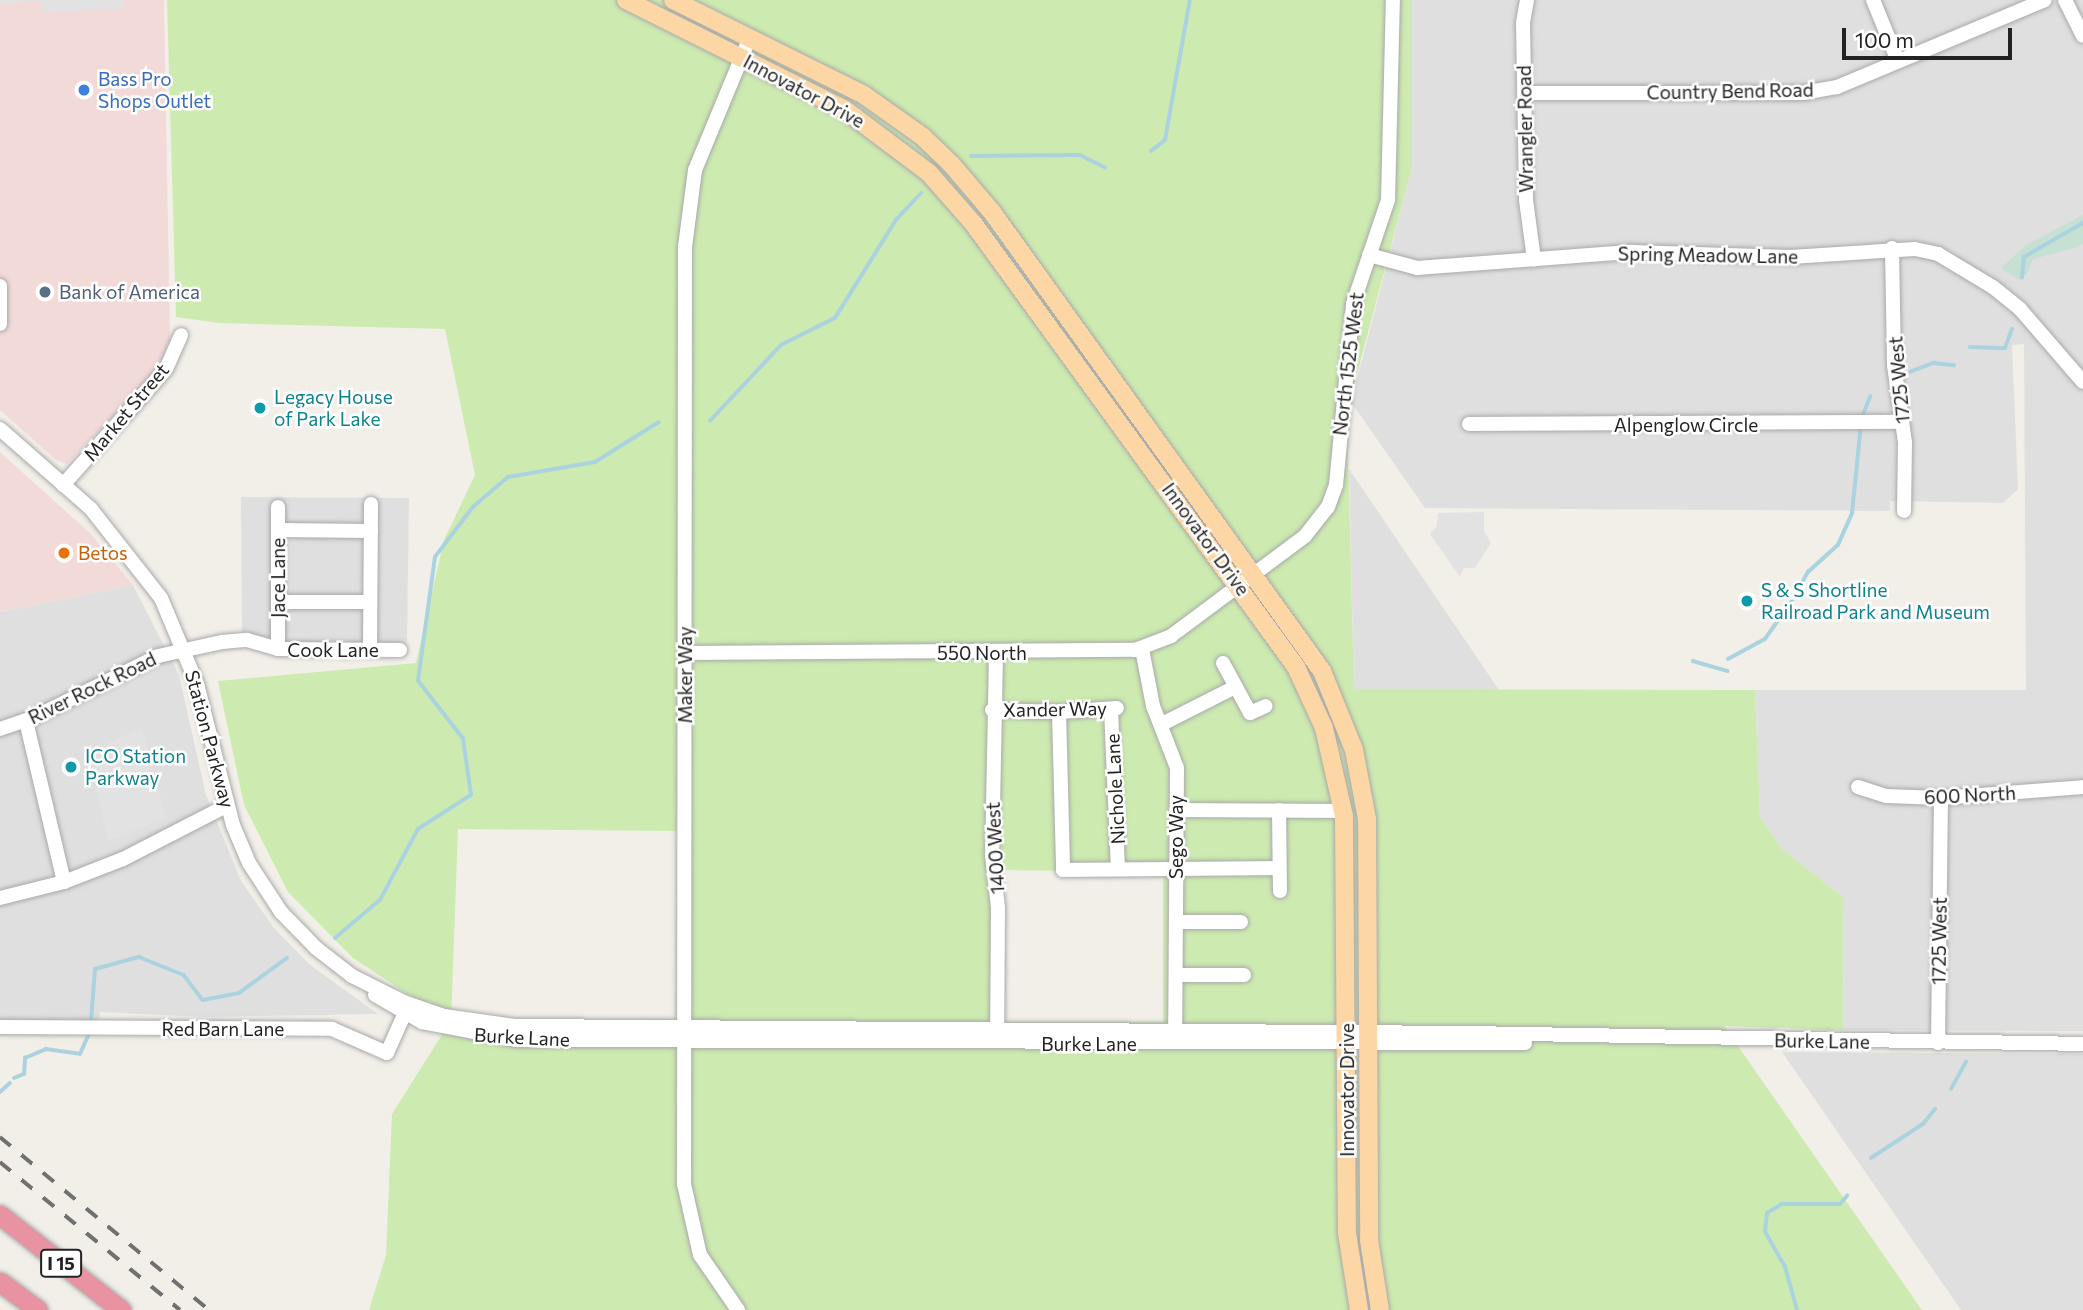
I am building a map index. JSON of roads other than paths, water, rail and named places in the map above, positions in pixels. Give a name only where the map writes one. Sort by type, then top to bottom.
[{"type":"highway","name":"I 15","points":[[0,1215],[121,1310]]},
{"type":"highway","name":"I 15","points":[[0,1282],[36,1310]]},
{"type":"highway","points":[[0,1288],[36,1310]]},
{"type":"main road","name":"Innovator Drive","points":[[626,0],[862,121],[944,189],[1240,586],[1305,683],[1331,750],[1344,811],[1347,1233],[1359,1310]]},
{"type":"main road","name":"Innovator Drive","points":[[673,0],[873,101],[952,165],[1256,575],[1322,671],[1354,750],[1369,839],[1370,1257],[1380,1310]]},
{"type":"street","name":"North 1525 West","points":[[1256,575],[1305,536],[1333,496],[1353,304],[1390,187],[1393,0]]},
{"type":"street","name":"Wrangler Road","points":[[1527,0],[1524,93],[1526,200],[1534,258]]},
{"type":"street","points":[[1873,0],[1898,61]]},
{"type":"street","name":"Country Bend Road","points":[[1524,93],[1803,93],[1837,87],[2045,0]]},
{"type":"street","points":[[2065,0],[2083,36]]},
{"type":"street","name":"Maker Way","points":[[738,1310],[706,1268],[687,1212],[686,216],[700,154],[750,37]]},
{"type":"street","name":"Spring Meadow Lane","points":[[1369,255],[1417,268],[1632,252],[1790,257],[1892,248],[1938,254],[1993,287],[2020,309],[2083,382]]},
{"type":"street","name":"1725 West","points":[[1892,248],[1894,365],[1902,422],[1904,512]]},
{"type":"street","points":[[0,286],[0,324]]},
{"type":"street","name":"Market Street","points":[[63,485],[159,377],[181,335]]},
{"type":"street","name":"Alpenglow Circle","points":[[1469,424],[1902,422]]},
{"type":"street","name":"Station Parkway","points":[[0,429],[63,485],[136,562],[161,598],[185,651],[203,702],[226,806],[250,863],[281,912],[316,948],[365,984]]},
{"type":"street","points":[[370,650],[371,504]]},
{"type":"street","name":"Jace Lane","points":[[278,507],[278,649]]},
{"type":"street","points":[[278,530],[370,531]]},
{"type":"street","name":"550 North","points":[[685,653],[996,653],[1142,649],[1171,635],[1256,575]]},
{"type":"street","points":[[278,602],[370,602]]},
{"type":"street","name":"Cook Lane","points":[[185,651],[240,640],[278,649],[400,650]]},
{"type":"street","name":"Sego Way","points":[[1142,649],[1153,706],[1177,768],[1175,1031]]},
{"type":"street","name":"River Rock Road","points":[[0,729],[26,720],[158,656],[185,651]]},
{"type":"street","name":"1400 West","points":[[996,653],[992,710],[997,1036]]},
{"type":"street","points":[[1223,663],[1250,713],[1266,706]]},
{"type":"street","points":[[1162,724],[1236,687]]},
{"type":"street","name":"Xander Way","points":[[992,710],[1059,712],[1114,708]]},
{"type":"street","name":"Nichole Lane","points":[[1114,708],[1118,869]]},
{"type":"street","points":[[1059,712],[1063,870],[1279,868]]},
{"type":"street","points":[[26,720],[64,882]]},
{"type":"street","name":"600 North","points":[[1858,787],[1886,796],[1941,798],[2083,787]]},
{"type":"street","name":"1725 West","points":[[1938,1043],[1941,798]]},
{"type":"street","points":[[0,898],[64,882],[123,859],[226,806]]},
{"type":"street","points":[[1176,810],[1344,811]]},
{"type":"street","points":[[1279,810],[1280,891]]},
{"type":"street","points":[[1177,922],[1241,922]]},
{"type":"street","points":[[1176,975],[1244,975]]},
{"type":"street","name":"Burke Lane","points":[[365,984],[406,1009],[499,1025],[685,1034],[1369,1039],[1488,1045],[1561,1039],[2083,1044]]},
{"type":"street","name":"Red Barn Lane","points":[[0,1027],[332,1029],[387,1053],[406,1009]]},
{"type":"street","name":"Burke Lane","points":[[997,1036],[1175,1031],[1347,1039]]},
{"type":"waterway","points":[[1151,151],[1165,140],[1190,0]]},
{"type":"waterway","points":[[971,156],[1080,155],[1105,167]]},
{"type":"waterway","points":[[710,421],[781,345],[835,318],[896,220],[921,193]]},
{"type":"waterway","points":[[2022,278],[2024,257],[2083,223]]},
{"type":"waterway","points":[[1970,347],[2005,348],[2012,329]]},
{"type":"waterway","points":[[1910,372],[1934,363],[1954,365]]},
{"type":"waterway","points":[[1862,417],[1870,397]]},
{"type":"waterway","points":[[335,938],[380,900],[418,829],[471,795],[463,739],[418,681],[435,557],[473,507],[508,477],[595,462],[659,422]]},
{"type":"waterway","points":[[1798,590],[1808,572],[1838,545],[1852,513],[1861,425]]},
{"type":"waterway","points":[[1728,659],[1765,639],[1792,601]]},
{"type":"waterway","points":[[1693,661],[1728,671]]},
{"type":"waterway","points":[[91,1021],[95,969],[139,957],[184,975],[203,1000],[239,993],[287,958]]},
{"type":"waterway","points":[[14,1078],[24,1074],[25,1058],[46,1049],[80,1054],[89,1034]]},
{"type":"waterway","points":[[1951,1089],[1966,1062]]},
{"type":"waterway","points":[[0,1092],[10,1083]]},
{"type":"waterway","points":[[1871,1158],[1923,1124],[1935,1109]]},
{"type":"waterway","points":[[1797,1310],[1785,1267],[1765,1232],[1767,1213],[1782,1204],[1840,1204],[1847,1196]]},
{"type":"railway","points":[[0,1137],[209,1310]]},
{"type":"railway","points":[[0,1162],[180,1310]]},
{"type":"place","name":"Bass Pro Shops Outlet","points":[[84,90]]},
{"type":"place","name":"Bank of America","points":[[45,292]]},
{"type":"place","name":"Legacy House of Park Lake","points":[[260,408]]},
{"type":"place","name":"Betos","points":[[64,553]]},
{"type":"place","name":"S & S Shortline Railroad Park and Museum","points":[[1747,601]]},
{"type":"place","name":"ICO Station Parkway","points":[[71,767]]}]
